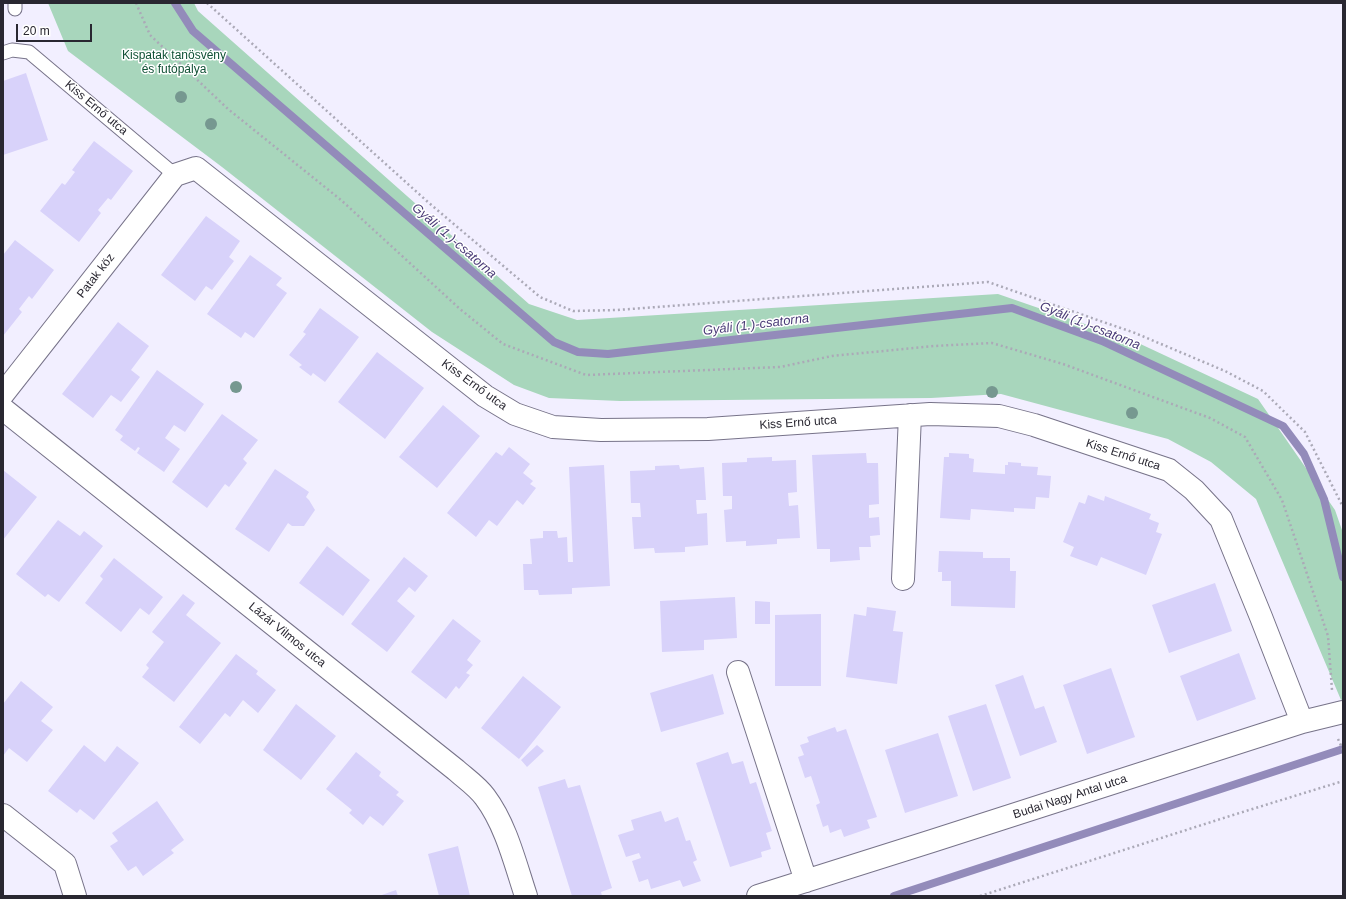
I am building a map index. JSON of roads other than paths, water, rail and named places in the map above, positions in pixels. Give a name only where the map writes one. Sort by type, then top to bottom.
[{"type":"street","name":"Kiss Ernő utca","points":[[175,175],[196,168],[485,396],[515,414],[553,427],[601,430],[708,429],[930,414],[999,416],[1034,425],[1169,470],[1194,490],[1221,519],[1302,722]]},
{"type":"street","name":"Patak köz","points":[[3,394],[175,175]]},
{"type":"street","name":"Lázár Vilmos utca","points":[[3,409],[456,770],[485,796],[497,817],[509,844],[526,896]]},
{"type":"street","points":[[903,579],[910,415]]},
{"type":"street","points":[[738,672],[806,881]]},
{"type":"street","name":"Budai Nagy Antal utca","points":[[758,896],[1302,722],[1339,713]]},
{"type":"street","points":[[3,815],[65,864],[75,896]]},
{"type":"lane","name":"Kiss Ernő utca","points":[[8,52],[29,52],[175,175]]},
{"type":"waterway","name":"Gyáli (1.)-csatorna","points":[[175,3],[193,31],[554,342],[578,352],[608,354],[1012,308],[1102,341],[1283,426],[1304,454],[1324,499],[1343,577]]},
{"type":"waterway","points":[[894,896],[1343,749]]},
{"type":"park label","name":"Kispatak tanösvény és futópálya","points":[[174,63]]}]
